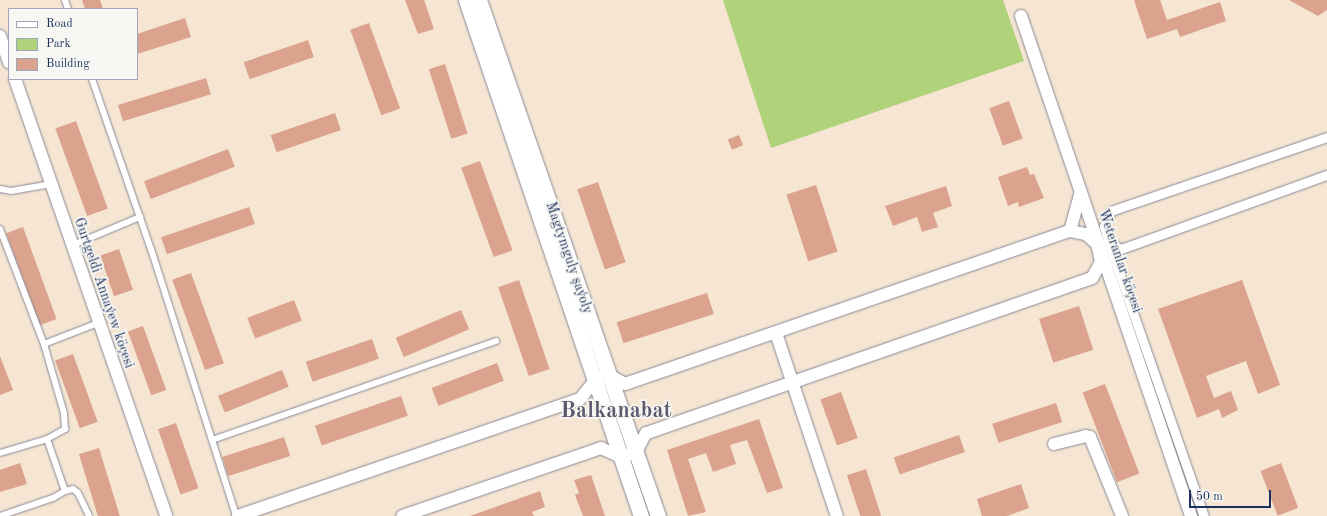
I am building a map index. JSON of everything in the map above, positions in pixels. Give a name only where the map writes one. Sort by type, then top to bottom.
[{"type":"street","name":"Magtymguly şaýoly","points":[[466,0],[603,377],[636,452],[658,516]]},
{"type":"street","name":"Magtymguly şaýoly","points":[[479,0],[603,377],[621,457],[641,516]]},
{"type":"street","name":"Weteranlar köçesi","points":[[1021,16],[1081,191],[1103,243],[1116,293],[1191,516]]},
{"type":"street","points":[[0,36],[8,59]]},
{"type":"street","name":"Gurtgeldi Annaýew köçesi","points":[[15,80],[73,245],[98,323],[166,516]]},
{"type":"street","points":[[1092,278],[1101,262],[1104,226],[1111,212],[1327,137]]},
{"type":"street","points":[[237,516],[580,399],[603,377],[625,384],[1070,231],[1086,234],[1103,243],[1121,249],[1327,175]]},
{"type":"street","points":[[1070,231],[1081,191]]},
{"type":"street","points":[[1103,243],[1204,516]]},
{"type":"street","points":[[402,516],[600,448],[621,457],[636,452],[646,433],[791,381],[1092,278],[1102,280],[1116,293]]},
{"type":"street","points":[[776,333],[837,516]]},
{"type":"street","points":[[1054,444],[1086,436],[1090,437],[1122,516]]},
{"type":"lane","points":[[92,80],[140,217],[237,516]]},
{"type":"lane","points":[[0,189],[11,191],[52,184]]},
{"type":"lane","points":[[73,245],[140,217]]},
{"type":"lane","points":[[0,229],[44,344],[66,421],[65,429],[47,439],[0,453]]},
{"type":"lane","points":[[44,344],[98,323]]},
{"type":"lane","points":[[212,440],[496,341]]},
{"type":"lane","points":[[47,439],[65,491]]},
{"type":"lane","points":[[0,516],[53,498],[65,491],[73,489],[78,493],[89,516]]},
{"type":"green space","points":[[723,0],[1003,0],[1024,61],[771,148]]},
{"type":"building","points":[[82,0],[100,0],[103,8],[85,8]]},
{"type":"building","points":[[405,0],[424,0],[434,29],[418,34]]},
{"type":"building","points":[[1134,0],[1160,0],[1167,20],[1220,2],[1226,21],[1180,37],[1177,29],[1147,39]]},
{"type":"building","points":[[1289,0],[1327,0],[1327,10],[1318,16]]},
{"type":"building","points":[[185,18],[191,37],[138,54],[138,34]]},
{"type":"building","points":[[369,23],[400,109],[381,115],[350,30]]},
{"type":"building","points":[[308,40],[314,57],[250,79],[244,62]]},
{"type":"building","points":[[445,64],[468,133],[451,139],[429,69]]},
{"type":"building","points":[[206,78],[211,94],[123,121],[118,105]]},
{"type":"building","points":[[1009,101],[1023,139],[1003,146],[989,108]]},
{"type":"building","points":[[335,113],[341,130],[277,152],[271,135]]},
{"type":"building","points":[[76,121],[108,208],[87,216],[55,129]]},
{"type":"building","points":[[739,135],[743,145],[732,150],[728,139]]},
{"type":"building","points":[[228,149],[235,167],[151,199],[144,181]]},
{"type":"building","points":[[480,161],[512,250],[494,257],[461,168]]},
{"type":"building","points":[[1027,167],[1030,175],[1034,174],[1044,198],[1019,207],[1018,202],[1008,206],[998,177]]},
{"type":"building","points":[[598,182],[626,262],[605,270],[577,189]]},
{"type":"building","points":[[816,185],[838,252],[808,261],[787,195]]},
{"type":"building","points":[[946,186],[952,206],[933,213],[938,227],[922,232],[917,217],[893,226],[885,206]]},
{"type":"building","points":[[249,207],[255,224],[167,254],[161,237]]},
{"type":"building","points":[[23,227],[57,319],[40,325],[6,233]]},
{"type":"building","points":[[119,249],[133,290],[114,296],[100,256]]},
{"type":"building","points":[[191,273],[224,363],[205,370],[172,280]]},
{"type":"building","points":[[519,280],[550,369],[529,376],[498,287]]},
{"type":"building","points":[[1242,280],[1280,385],[1258,394],[1246,361],[1206,376],[1214,398],[1231,391],[1238,410],[1222,418],[1219,409],[1197,418],[1158,309]]},
{"type":"building","points":[[707,293],[714,314],[623,343],[617,322]]},
{"type":"building","points":[[294,300],[302,321],[255,338],[247,318]]},
{"type":"building","points":[[1079,306],[1093,350],[1053,363],[1039,319]]},
{"type":"building","points":[[461,310],[469,329],[404,357],[396,338]]},
{"type":"building","points":[[143,326],[166,390],[151,395],[128,331]]},
{"type":"building","points":[[372,339],[379,359],[313,382],[306,362]]},
{"type":"building","points":[[73,354],[98,422],[80,428],[55,360]]},
{"type":"building","points":[[0,356],[13,390],[0,395]]},
{"type":"building","points":[[497,363],[504,381],[438,406],[432,388]]},
{"type":"building","points":[[282,370],[289,387],[225,413],[218,396]]},
{"type":"building","points":[[1105,384],[1139,474],[1117,482],[1083,393]]},
{"type":"building","points":[[841,392],[858,438],[837,446],[820,400]]},
{"type":"building","points":[[401,396],[408,416],[322,445],[315,426]]},
{"type":"building","points":[[1056,403],[1062,422],[998,443],[992,424]]},
{"type":"building","points":[[759,419],[783,488],[767,493],[747,440],[730,445],[736,464],[713,472],[706,453],[688,459],[706,512],[688,516],[667,450]]},
{"type":"building","points":[[176,423],[198,488],[180,494],[158,429]]},
{"type":"building","points":[[959,435],[965,452],[900,474],[894,457]]},
{"type":"building","points":[[284,437],[290,456],[228,476],[222,457]]},
{"type":"building","points":[[99,448],[120,516],[98,516],[79,454]]},
{"type":"building","points":[[20,463],[27,484],[0,492],[0,470]]},
{"type":"building","points":[[1281,463],[1298,508],[1278,516],[1260,471]]},
{"type":"building","points":[[866,469],[881,516],[860,516],[847,475]]},
{"type":"building","points":[[591,475],[605,516],[583,516],[575,495],[579,493],[574,480]]},
{"type":"building","points":[[1021,484],[1029,508],[1007,516],[982,516],[977,499]]},
{"type":"building","points":[[540,491],[545,507],[532,512],[534,516],[470,516]]},
{"type":"district","name":"Balkanabat","points":[[616,412]]}]
